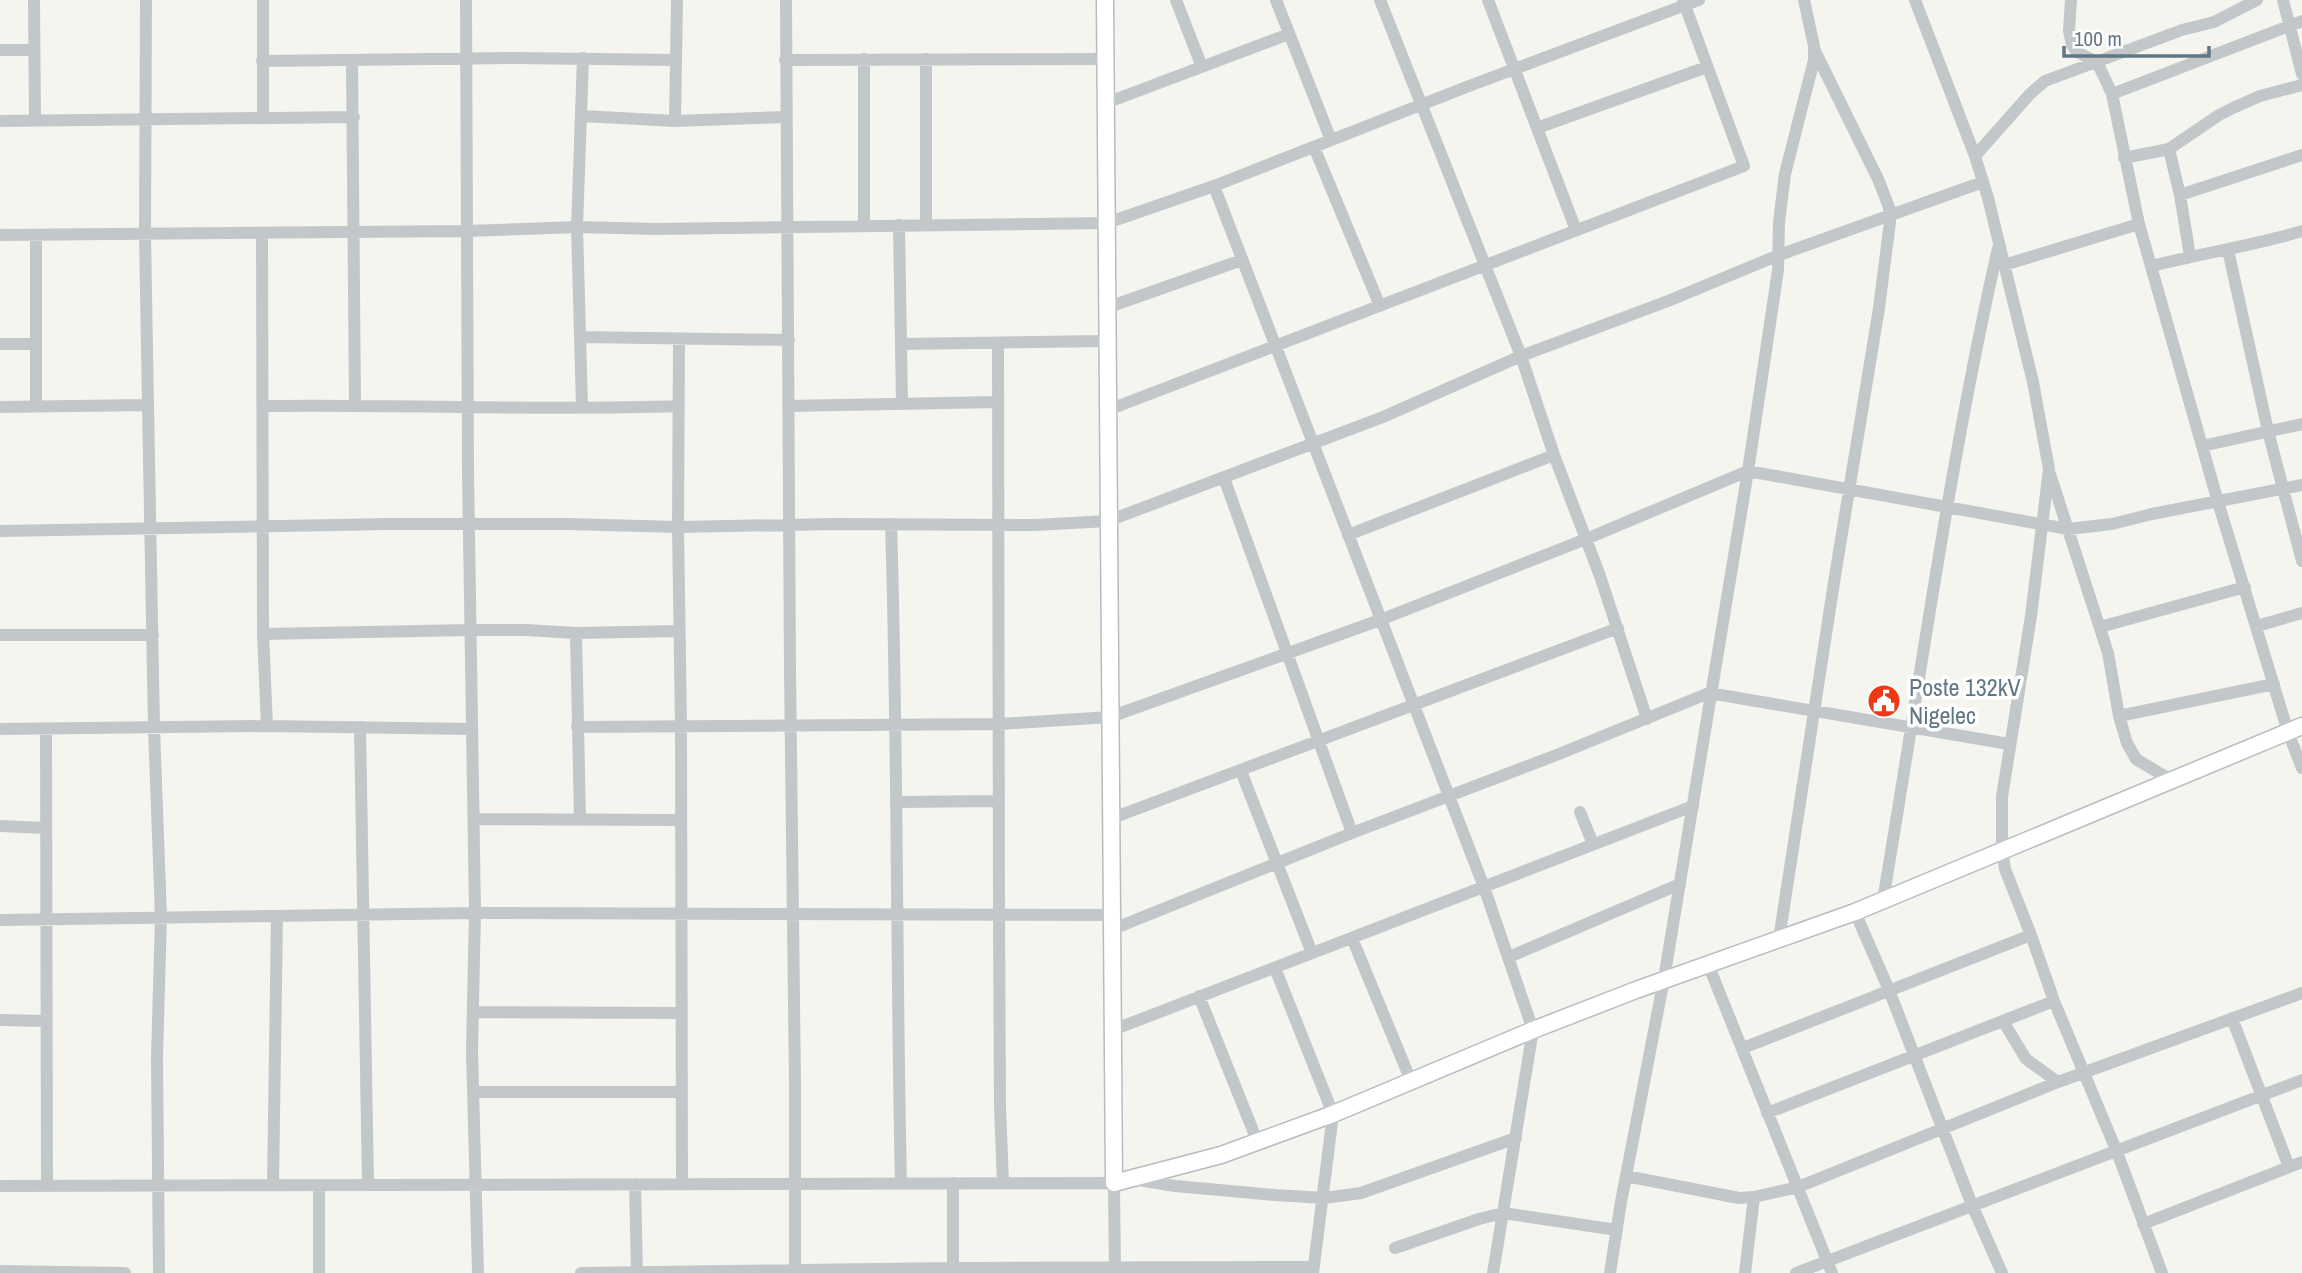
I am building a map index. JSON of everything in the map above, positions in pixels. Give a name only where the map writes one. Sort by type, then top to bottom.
[{"type":"street","points":[[34,0],[35,120]]},
{"type":"street","points":[[146,0],[145,235],[154,727],[161,917],[157,1057],[159,1273]]},
{"type":"street","points":[[263,0],[263,117]]},
{"type":"street","points":[[466,0],[470,630],[475,913],[473,1012],[478,1273]]},
{"type":"street","points":[[675,121],[677,0]]},
{"type":"street","points":[[786,0],[795,1271]]},
{"type":"street","points":[[1105,0],[1115,1270]]},
{"type":"street","points":[[1176,0],[1202,66]]},
{"type":"street","points":[[1276,0],[1331,140]]},
{"type":"street","points":[[1380,0],[1521,356],[1554,455],[1618,628],[1647,719]]},
{"type":"street","points":[[1488,0],[1576,230]]},
{"type":"street","points":[[0,235],[1107,223],[1213,186],[1684,3],[1699,0]]},
{"type":"street","points":[[1779,939],[1879,307],[1891,215],[1878,179],[1815,51],[1804,0]]},
{"type":"street","points":[[1915,0],[1983,182],[2033,382],[2049,469],[2112,668],[2119,716],[2127,743],[2136,759],[2171,780]]},
{"type":"street","points":[[2071,0],[2069,32],[2072,45],[2077,52],[2097,62],[2112,94],[2139,224],[2218,502],[2274,684],[2295,729],[2302,768]]},
{"type":"street","points":[[1975,156],[2045,81],[2182,30],[2214,22],[2257,0]]},
{"type":"street","points":[[2283,0],[2296,23],[2302,74]]},
{"type":"street","points":[[1108,410],[1744,166],[1684,3]]},
{"type":"street","points":[[2112,94],[2296,23]]},
{"type":"street","points":[[1106,103],[1289,34]]},
{"type":"street","points":[[0,50],[34,50]]},
{"type":"street","points":[[1610,1273],[1664,979],[1709,693],[1748,471],[1779,255],[1779,222],[1785,174],[1815,51]]},
{"type":"street","points":[[262,61],[466,58],[676,60]]},
{"type":"street","points":[[582,407],[577,227],[583,58]]},
{"type":"street","points":[[786,60],[1105,58]]},
{"type":"street","points":[[864,59],[864,225]]},
{"type":"street","points":[[926,59],[926,224]]},
{"type":"street","points":[[352,60],[355,404]]},
{"type":"street","points":[[1537,128],[1707,67]]},
{"type":"street","points":[[2124,158],[2169,149],[2235,107],[2260,96],[2302,85]]},
{"type":"street","points":[[582,116],[675,121],[786,117]]},
{"type":"street","points":[[0,121],[354,117]]},
{"type":"street","points":[[1314,147],[1380,306]]},
{"type":"street","points":[[2169,149],[2190,256]]},
{"type":"street","points":[[2180,195],[2302,155]]},
{"type":"street","points":[[0,531],[152,527],[568,524],[678,527],[891,524],[1036,526],[1108,521],[1383,416],[1521,356],[1655,306],[1779,255],[1983,182]]},
{"type":"street","points":[[1213,186],[1484,887],[1533,1030],[1493,1273]]},
{"type":"street","points":[[2004,265],[2139,224]]},
{"type":"street","points":[[899,225],[902,404]]},
{"type":"street","points":[[2152,266],[2302,231]]},
{"type":"street","points":[[262,233],[263,634],[267,726]]},
{"type":"street","points":[[36,235],[36,406]]},
{"type":"street","points":[[1883,900],[1946,506],[1975,348],[1999,241]]},
{"type":"street","points":[[2228,250],[2268,431],[2302,561]]},
{"type":"street","points":[[1106,308],[1242,260]]},
{"type":"street","points":[[581,337],[789,340]]},
{"type":"street","points":[[679,339],[682,1184]]},
{"type":"street","points":[[901,344],[1107,341]]},
{"type":"street","points":[[998,343],[1000,1107],[1003,1183]]},
{"type":"street","points":[[0,345],[36,344]]},
{"type":"street","points":[[788,405],[998,402]]},
{"type":"street","points":[[0,407],[148,405]]},
{"type":"street","points":[[264,406],[679,406]]},
{"type":"street","points":[[2202,446],[2302,424]]},
{"type":"street","points":[[1348,535],[1554,455]]},
{"type":"street","points":[[2049,469],[2031,616],[2002,797],[2002,850],[2005,869],[2054,1001],[2117,1152],[2162,1273]]},
{"type":"street","points":[[577,727],[999,724],[1110,717],[1380,620],[1586,539],[1748,471],[2068,529],[2112,524],[2302,485]]},
{"type":"street","points":[[1224,478],[1352,832]]},
{"type":"street","points":[[891,524],[901,1184]]},
{"type":"street","points":[[2100,627],[2245,587]]},
{"type":"street","points":[[2257,626],[2302,613]]},
{"type":"street","points":[[1110,819],[1618,628]]},
{"type":"street","points":[[263,634],[470,630],[576,633],[679,631]]},
{"type":"street","points":[[576,633],[580,819]]},
{"type":"street","points":[[0,635],[153,635]]},
{"type":"street","points":[[2119,716],[2274,684]]},
{"type":"street","points":[[0,920],[475,913],[793,913],[999,915],[1112,922],[1277,863],[1709,693],[2009,744]]},
{"type":"street","points":[[0,729],[267,726],[472,729]]},
{"type":"street","points":[[360,727],[368,1185]]},
{"type":"street","points":[[46,729],[47,1185]]},
{"type":"street","points":[[0,1186],[1114,1183],[1186,1166],[1258,1143],[1664,979],[1855,912],[2295,729]]},
{"type":"street","points":[[1241,771],[1312,953]]},
{"type":"street","points":[[897,802],[999,801]]},
{"type":"street","points":[[1113,1030],[1693,806]]},
{"type":"street","points":[[1580,812],[1593,844]]},
{"type":"street","points":[[474,819],[681,820]]},
{"type":"street","points":[[0,826],[46,828]]},
{"type":"street","points":[[1509,957],[1680,884]]},
{"type":"street","points":[[1855,912],[1889,990],[2001,1273]]},
{"type":"street","points":[[273,1185],[277,917]]},
{"type":"street","points":[[1743,1048],[2031,934]]},
{"type":"street","points":[[1352,938],[1411,1081]]},
{"type":"street","points":[[1708,964],[1830,1267]]},
{"type":"street","points":[[581,1273],[1314,1270],[1333,1114],[1275,968]]},
{"type":"street","points":[[1626,1176],[1727,1196],[1754,1197],[1798,1187],[2059,1082],[2302,993]]},
{"type":"street","points":[[1199,996],[1258,1143]]},
{"type":"street","points":[[1767,1113],[2054,1001]]},
{"type":"street","points":[[473,1012],[682,1013]]},
{"type":"street","points":[[2232,1018],[2289,1167]]},
{"type":"street","points":[[0,1020],[46,1020]]},
{"type":"street","points":[[2003,1021],[2026,1059],[2059,1082]]},
{"type":"street","points":[[1796,1273],[1830,1267],[1972,1205],[2302,1080]]},
{"type":"street","points":[[475,1092],[681,1092]]},
{"type":"street","points":[[1131,1179],[1217,1191],[1324,1198],[1361,1194],[1517,1138]]},
{"type":"street","points":[[2143,1224],[2302,1162]]},
{"type":"street","points":[[953,1183],[953,1270]]},
{"type":"street","points":[[635,1184],[637,1273]]},
{"type":"street","points":[[319,1185],[319,1273]]},
{"type":"street","points":[[1745,1273],[1754,1197]]},
{"type":"street","points":[[1395,1248],[1503,1213],[1617,1230]]},
{"type":"street","points":[[0,1271],[125,1273]]},
{"type":"place","name":"Poste 132kV Nigelec","points":[[1884,701]]}]
